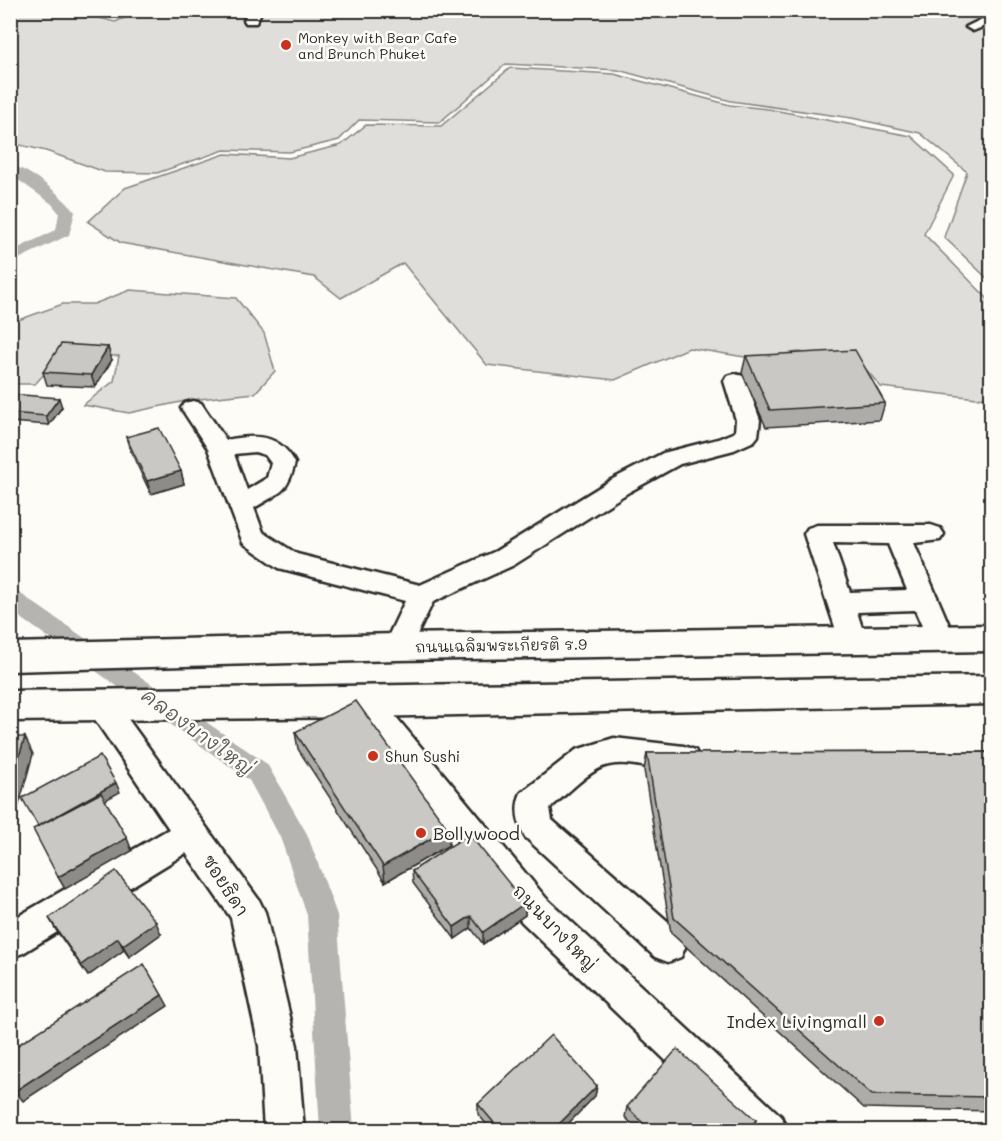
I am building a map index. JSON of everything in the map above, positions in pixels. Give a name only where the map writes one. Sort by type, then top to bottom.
[{"type":"main road","name":"ถนนเฉลิมพระเกียรติ ร.9","points":[[10,657],[398,647],[992,638]]},
{"type":"main road","points":[[10,706],[366,702],[992,690]]},
{"type":"street","points":[[973,27],[992,18]]},
{"type":"street","points":[[192,408],[220,449],[252,537],[288,561],[422,595],[505,558],[620,486],[672,458],[726,445],[746,436],[748,420],[735,381]]},
{"type":"street","points":[[220,449],[243,444],[260,446],[274,450],[283,463],[278,482],[241,504]]},
{"type":"street","points":[[852,640],[817,534],[931,534]]},
{"type":"street","points":[[897,535],[941,639]]},
{"type":"street","points":[[398,647],[422,595]]},
{"type":"street","points":[[839,602],[925,600]]},
{"type":"street","name":"ถนนบางใหญ่","points":[[366,702],[534,910],[767,1131]]},
{"type":"street","name":"ซอยธิดา","points":[[101,706],[247,912],[278,1046],[284,1131]]},
{"type":"street","points":[[668,945],[537,827],[533,803],[587,759],[614,751],[682,759],[717,758]]},
{"type":"street","points":[[10,941],[191,833]]},
{"type":"shaded area","points":[[143,10],[991,11],[991,282],[944,237],[967,172],[920,133],[852,118],[731,101],[618,70],[506,64],[440,122],[359,120],[339,140],[290,152],[224,150],[157,173],[105,172],[46,151],[11,143],[11,11],[73,11],[115,22]]},
{"type":"shaded area","points":[[510,68],[614,74],[730,105],[768,109],[911,136],[954,175],[924,234],[991,302],[991,396],[977,398],[881,387],[859,361],[799,352],[751,358],[689,348],[615,380],[487,365],[403,263],[341,298],[314,277],[121,243],[88,222],[125,188],[225,154],[289,158],[341,145],[366,125],[441,126]]},
{"type":"shaded area","points":[[130,290],[236,298],[264,333],[275,371],[255,393],[190,400],[129,413],[83,405],[114,381],[119,356],[63,354],[35,384],[11,384],[10,323],[63,304],[94,304]]},
{"type":"building","points":[[61,344],[108,347],[91,375],[43,372]]},
{"type":"building","points":[[855,350],[885,403],[770,410],[746,356]]},
{"type":"building","points":[[10,394],[59,398],[46,416],[10,413]]},
{"type":"building","points":[[159,428],[181,471],[147,481],[126,437]]},
{"type":"building","points":[[356,701],[448,829],[383,866],[295,732]]},
{"type":"building","points":[[10,737],[25,737],[10,785]]},
{"type":"building","name":"Index Livingmall","points":[[992,752],[992,1097],[872,1095],[674,918],[647,753]]},
{"type":"building","points":[[100,756],[116,783],[38,826],[22,798]]},
{"type":"building","points":[[101,793],[127,838],[58,877],[33,829]]},
{"type":"building","points":[[469,834],[525,903],[483,932],[471,916],[454,927],[412,871]]},
{"type":"building","points":[[116,871],[156,922],[123,945],[118,938],[81,965],[49,918]]},
{"type":"building","points":[[144,964],[162,995],[15,1091],[10,1081],[10,1050]]},
{"type":"building","points":[[551,1035],[597,1086],[552,1131],[501,1131],[478,1104]]},
{"type":"building","points":[[677,1049],[756,1120],[748,1131],[651,1131],[627,1107]]},
{"type":"waterway","points":[[10,169],[57,201],[67,212],[63,232],[10,258]]},
{"type":"waterway","name":"คลองบางใหญ่","points":[[10,598],[258,772],[293,834],[322,915],[337,1130]]},
{"type":"place","name":"Monkey with Bear Cafe and Brunch Phuket","points":[[286,45]]},
{"type":"place","name":"Shun Sushi","points":[[373,756]]},
{"type":"place","name":"Bollywood","points":[[421,833]]},
{"type":"place","name":"Index Livingmall","points":[[879,1021]]}]
